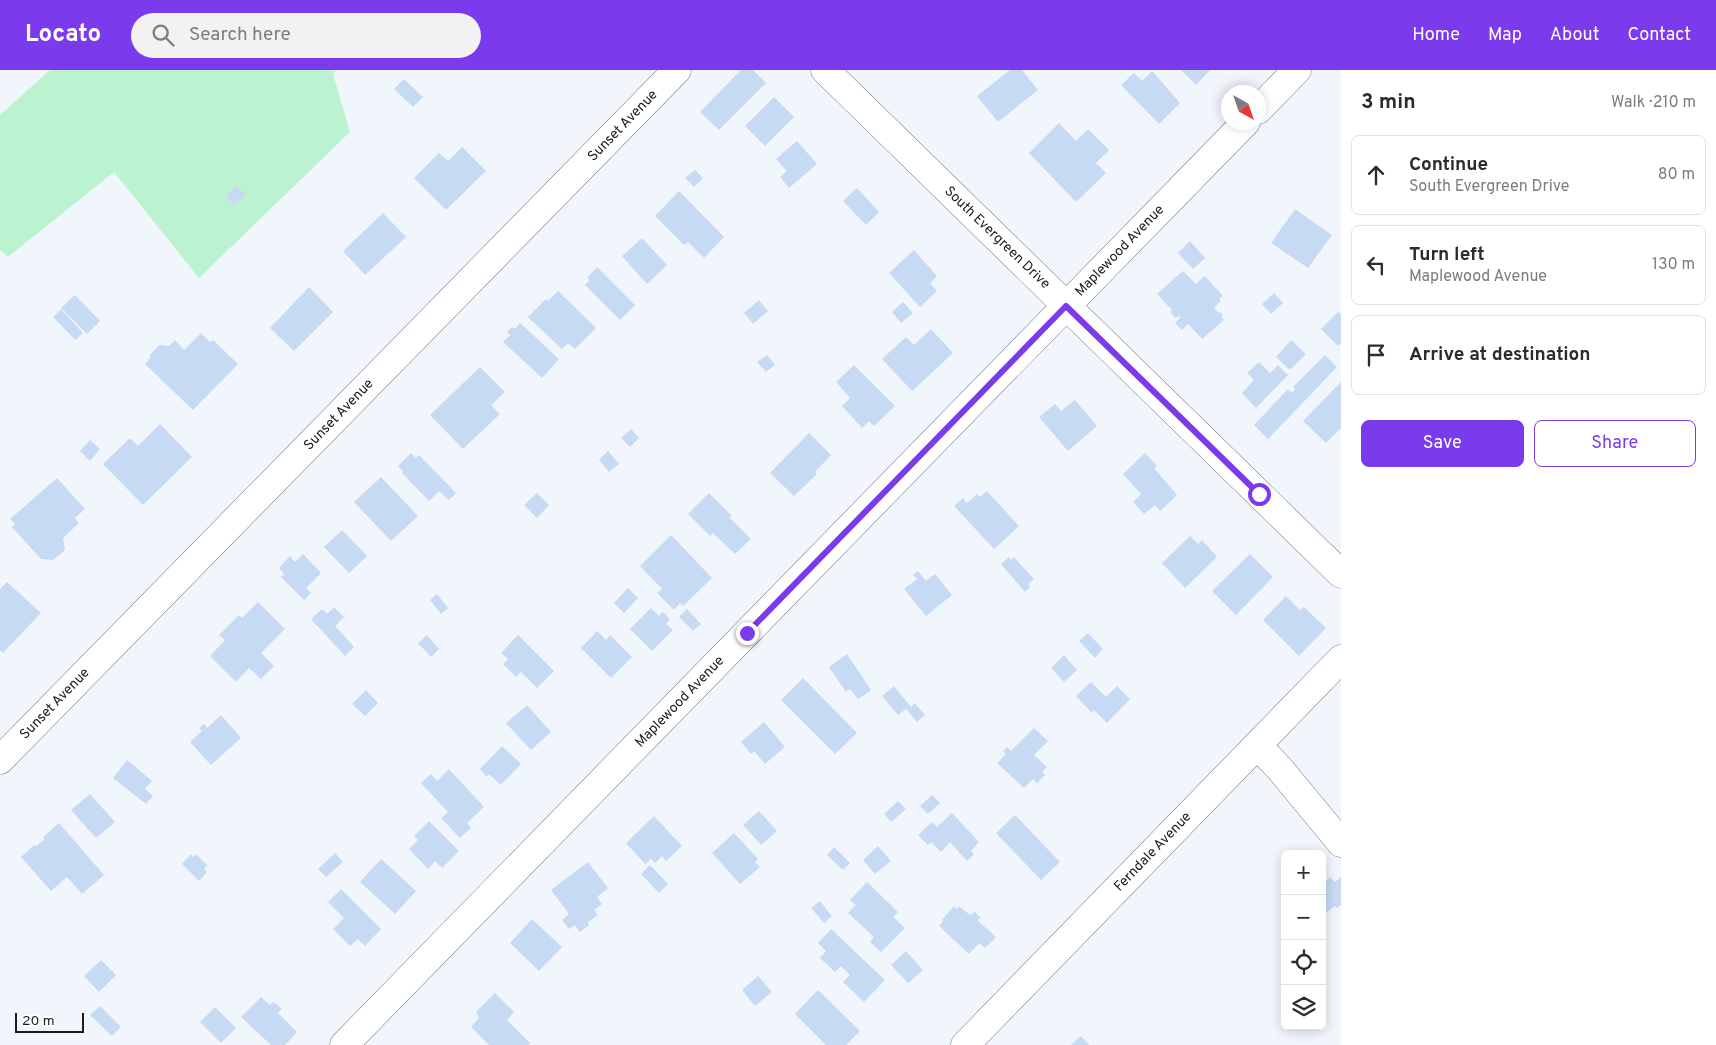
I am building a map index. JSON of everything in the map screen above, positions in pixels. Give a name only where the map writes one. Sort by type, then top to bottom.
[{"type":"street","name":"Sunset Avenue","points":[[0,760],[678,70]]},
{"type":"street","name":"South Evergreen Drive","points":[[825,70],[1341,574]]},
{"type":"street","points":[[1266,102],[1297,70]]},
{"type":"street","name":"Maplewood Avenue","points":[[344,1045],[1238,130]]},
{"type":"street","name":"Ferndale Avenue","points":[[966,1045],[1341,659]]},
{"type":"street","points":[[1257,745],[1280,769],[1341,843]]},
{"type":"green space","points":[[50,70],[336,70],[333,74],[350,132],[199,278],[114,172],[8,257],[0,250],[0,115]]},
{"type":"building","points":[[741,70],[753,70],[766,83],[719,130],[700,112]]},
{"type":"building","points":[[1010,70],[1022,70],[1038,90],[998,122],[977,96]]},
{"type":"building","points":[[1181,70],[1210,70],[1196,85]]},
{"type":"building","points":[[1152,71],[1180,103],[1159,124],[1121,85],[1134,73],[1142,81]]},
{"type":"building","points":[[404,79],[423,97],[413,107],[394,89]]},
{"type":"building","points":[[774,97],[794,117],[765,146],[745,126]]},
{"type":"building","points":[[1059,123],[1076,141],[1088,129],[1109,150],[1096,163],[1106,173],[1076,202],[1029,153]]},
{"type":"building","points":[[797,141],[817,164],[789,188],[780,177],[787,171],[776,159]]},
{"type":"building","points":[[462,147],[486,171],[446,210],[414,178],[439,153],[448,161]]},
{"type":"building","points":[[695,170],[703,178],[694,187],[685,178]]},
{"type":"building","points":[[237,186],[246,195],[234,205],[226,196]]},
{"type":"building","points":[[857,188],[879,212],[866,225],[843,201]]},
{"type":"building","points":[[679,191],[724,237],[704,258],[688,242],[684,245],[655,216]]},
{"type":"building","points":[[1295,209],[1332,235],[1308,268],[1271,243]]},
{"type":"building","points":[[383,213],[406,237],[365,275],[343,251]]},
{"type":"building","points":[[642,238],[667,265],[647,284],[622,256]]},
{"type":"building","points":[[1190,241],[1205,258],[1193,269],[1178,253]]},
{"type":"building","points":[[914,250],[937,276],[930,283],[937,291],[920,307],[889,273]]},
{"type":"building","points":[[597,267],[635,305],[620,320],[585,285],[589,281],[588,277]]},
{"type":"building","points":[[1183,271],[1196,284],[1205,276],[1223,296],[1214,308],[1223,315],[1221,317],[1224,320],[1202,339],[1188,324],[1182,330],[1175,323],[1180,318],[1179,316],[1176,318],[1170,312],[1172,310],[1157,294]]},
{"type":"building","points":[[309,287],[333,312],[294,351],[270,328]]},
{"type":"building","points":[[558,291],[596,328],[575,349],[568,343],[562,349],[528,317],[546,299],[548,301]]},
{"type":"building","points":[[1274,293],[1283,303],[1271,314],[1262,304]]},
{"type":"building","points":[[75,295],[100,321],[87,334],[61,308]]},
{"type":"building","points":[[759,300],[768,311],[753,324],[744,313]]},
{"type":"building","points":[[903,302],[913,313],[901,323],[892,312]]},
{"type":"building","points":[[61,309],[83,333],[75,340],[53,317]]},
{"type":"building","points":[[1338,312],[1341,314],[1341,343],[1338,346],[1321,329]]},
{"type":"building","points":[[520,323],[559,359],[542,378],[503,342],[510,335],[507,332],[512,327],[515,329]]},
{"type":"building","points":[[931,329],[953,353],[912,391],[882,359],[906,337],[914,345]]},
{"type":"building","points":[[201,333],[210,342],[213,340],[238,364],[193,410],[145,364],[151,357],[149,356],[159,345],[169,346],[175,340],[184,350]]},
{"type":"building","points":[[1291,340],[1306,354],[1290,370],[1276,357]]},
{"type":"building","points":[[767,355],[775,365],[766,372],[757,362]]},
{"type":"building","points":[[1325,355],[1337,367],[1268,439],[1254,425],[1288,389],[1292,393],[1295,389],[1293,387]]},
{"type":"building","points":[[1259,362],[1270,373],[1278,365],[1288,375],[1256,408],[1242,393],[1254,380],[1247,373]]},
{"type":"building","points":[[854,365],[895,406],[874,426],[869,421],[862,428],[842,406],[850,398],[836,382]]},
{"type":"building","points":[[480,367],[505,392],[491,405],[500,414],[463,449],[430,415]]},
{"type":"building","points":[[1341,382],[1341,428],[1326,443],[1303,421]]},
{"type":"building","points":[[1075,400],[1097,426],[1068,451],[1039,417],[1055,404],[1061,411]]},
{"type":"building","points":[[160,424],[192,457],[143,505],[103,464],[130,438],[138,446]]},
{"type":"building","points":[[631,429],[639,438],[630,447],[621,438]]},
{"type":"building","points":[[809,433],[831,455],[815,472],[817,474],[794,496],[770,473]]},
{"type":"building","points":[[90,440],[100,449],[90,461],[80,451]]},
{"type":"building","points":[[608,451],[619,464],[609,472],[599,460]]},
{"type":"building","points":[[411,453],[416,458],[419,455],[456,493],[449,500],[439,491],[429,501],[402,473],[403,471],[398,466]]},
{"type":"building","points":[[1145,453],[1157,466],[1154,468],[1177,495],[1160,511],[1155,505],[1144,514],[1133,502],[1141,494],[1123,474]]},
{"type":"building","points":[[381,477],[418,516],[391,541],[354,502]]},
{"type":"building","points":[[57,478],[85,509],[75,518],[79,523],[63,538],[65,550],[53,560],[41,559],[12,527],[15,524],[10,519]]},
{"type":"building","points":[[987,491],[1019,526],[994,549],[954,506],[963,498],[967,503],[977,494],[980,497]]},
{"type":"building","points":[[537,493],[549,505],[537,518],[524,505]]},
{"type":"building","points":[[709,493],[751,539],[735,554],[713,533],[710,536],[688,514]]},
{"type":"building","points":[[342,530],[367,556],[349,573],[324,547]]},
{"type":"building","points":[[671,535],[712,578],[683,606],[680,603],[674,610],[657,593],[662,589],[640,566]]},
{"type":"building","points":[[1190,536],[1198,544],[1202,540],[1217,557],[1185,588],[1162,563]]},
{"type":"building","points":[[303,554],[321,573],[306,588],[311,593],[304,600],[281,577],[284,574],[279,568],[290,556],[295,562]]},
{"type":"building","points":[[1250,554],[1273,577],[1236,615],[1212,591]]},
{"type":"building","points":[[1009,557],[1011,560],[1014,557],[1034,579],[1028,584],[1030,587],[1025,592],[1001,564]]},
{"type":"building","points":[[918,571],[926,581],[935,574],[952,595],[926,616],[904,589],[917,579],[913,575]]},
{"type":"building","points":[[7,582],[41,613],[3,653],[0,650],[0,589]]},
{"type":"building","points":[[628,588],[638,598],[624,613],[614,603]]},
{"type":"building","points":[[437,594],[448,608],[441,614],[430,600]]},
{"type":"building","points":[[1286,596],[1300,610],[1304,607],[1326,628],[1299,656],[1263,620]]},
{"type":"building","points":[[258,602],[285,629],[261,653],[274,666],[261,679],[249,668],[236,682],[210,656],[225,640],[219,635],[239,615],[242,618]]},
{"type":"building","points":[[334,607],[344,617],[335,626],[354,647],[345,656],[311,619],[322,609],[327,614]]},
{"type":"building","points":[[651,608],[659,616],[663,612],[670,619],[666,624],[673,630],[652,651],[630,629]]},
{"type":"building","points":[[687,609],[701,624],[693,631],[679,617]]},
{"type":"building","points":[[597,631],[606,640],[610,635],[632,657],[611,678],[581,648]]},
{"type":"building","points":[[1088,633],[1103,649],[1095,658],[1079,641]]},
{"type":"building","points":[[427,635],[439,649],[431,657],[418,643]]},
{"type":"building","points":[[518,635],[554,671],[537,688],[521,672],[516,677],[503,664],[508,659],[501,653]]},
{"type":"building","points":[[847,654],[871,690],[858,699],[850,689],[846,692],[829,667]]},
{"type":"building","points":[[1064,655],[1077,670],[1064,682],[1051,668]]},
{"type":"building","points":[[803,678],[857,733],[835,754],[781,700]]},
{"type":"building","points":[[1091,682],[1106,697],[1117,686],[1130,699],[1107,723],[1094,710],[1092,713],[1076,696]]},
{"type":"building","points":[[894,686],[911,707],[915,703],[925,715],[917,722],[906,709],[898,715],[882,696]]},
{"type":"building","points":[[366,690],[378,703],[365,716],[352,704]]},
{"type":"building","points":[[527,705],[551,732],[531,750],[506,723]]},
{"type":"building","points":[[221,715],[241,738],[211,765],[190,742],[202,731],[199,728],[204,724],[207,728]]},
{"type":"building","points":[[764,722],[785,747],[765,764],[754,751],[751,754],[741,742]]},
{"type":"building","points":[[1034,728],[1048,741],[1034,755],[1047,767],[1042,772],[1045,775],[1037,783],[1033,779],[1024,788],[997,763],[1006,754],[1003,751],[1007,747],[1011,751]]},
{"type":"building","points":[[502,746],[521,764],[501,785],[489,774],[487,777],[480,769]]},
{"type":"building","points":[[127,760],[152,781],[145,789],[153,796],[146,804],[113,778]]},
{"type":"building","points":[[449,769],[484,807],[467,823],[471,828],[460,838],[441,818],[448,812],[421,783],[431,774],[437,781]]},
{"type":"building","points":[[90,794],[115,822],[96,838],[71,810]]},
{"type":"building","points":[[932,795],[940,803],[928,814],[920,806]]},
{"type":"building","points":[[898,801],[906,809],[891,822],[884,814]]},
{"type":"building","points":[[759,811],[777,831],[761,845],[743,825]]},
{"type":"building","points":[[952,813],[979,842],[971,851],[974,854],[967,861],[950,842],[941,852],[931,842],[928,845],[918,835],[932,822],[937,827]]},
{"type":"building","points":[[1015,815],[1060,862],[1041,880],[996,833]]},
{"type":"building","points":[[654,816],[682,846],[666,861],[662,856],[655,863],[651,859],[645,864],[626,843]]},
{"type":"building","points":[[429,821],[459,851],[442,868],[435,861],[428,869],[409,849],[418,840],[414,836]]},
{"type":"building","points":[[59,823],[104,875],[82,894],[67,877],[51,891],[21,857],[34,845],[36,846],[45,839],[43,837]]},
{"type":"building","points":[[734,833],[758,859],[755,862],[760,867],[740,884],[712,853]]},
{"type":"building","points":[[878,846],[891,861],[875,874],[863,860]]},
{"type":"building","points":[[834,847],[850,863],[843,870],[827,855]]},
{"type":"building","points":[[335,853],[343,862],[326,877],[318,869]]},
{"type":"building","points":[[191,854],[193,857],[196,854],[207,865],[204,869],[207,872],[199,881],[182,864]]},
{"type":"building","points":[[381,859],[416,891],[395,914],[360,882]]},
{"type":"building","points":[[588,862],[608,888],[597,897],[602,904],[594,910],[598,915],[588,922],[589,925],[580,932],[575,925],[569,929],[562,920],[569,914],[551,890]]},
{"type":"building","points":[[650,865],[668,884],[659,893],[641,874]]},
{"type":"building","points":[[1330,877],[1335,882],[1341,877],[1341,905],[1337,908],[1335,906],[1326,913],[1326,895],[1326,880]]},
{"type":"building","points":[[867,882],[898,912],[893,917],[905,928],[881,952],[870,942],[874,937],[848,913],[856,905],[850,900]]},
{"type":"building","points":[[341,889],[381,929],[365,946],[358,939],[350,946],[333,929],[344,918],[328,902]]},
{"type":"building","points":[[820,901],[832,916],[824,923],[811,908]]},
{"type":"building","points":[[954,906],[956,909],[959,906],[970,915],[975,912],[981,918],[977,920],[996,937],[985,948],[979,943],[969,954],[939,926]]},
{"type":"building","points":[[532,919],[562,947],[539,971],[510,943]]},
{"type":"building","points":[[831,929],[885,980],[864,1002],[843,982],[850,975],[841,966],[835,972],[820,958],[826,951],[818,943]]},
{"type":"building","points":[[906,951],[923,970],[908,983],[891,965]]},
{"type":"building","points":[[101,960],[116,975],[99,992],[84,976]]},
{"type":"building","points":[[758,976],[772,992],[755,1006],[742,990]]},
{"type":"building","points":[[818,990],[860,1031],[846,1045],[826,1045],[795,1014]]},
{"type":"building","points":[[495,993],[514,1012],[507,1020],[530,1043],[528,1045],[489,1045],[471,1027],[479,1018],[476,1012]]},
{"type":"building","points":[[261,997],[270,1005],[274,1002],[282,1009],[278,1013],[297,1032],[285,1045],[271,1045],[241,1017]]},
{"type":"building","points":[[100,1006],[121,1027],[112,1036],[90,1015]]},
{"type":"building","points":[[215,1007],[236,1028],[221,1043],[200,1022]]},
{"type":"building","points":[[1081,1036],[1089,1045],[1071,1045]]},
{"type":"route","points":[[747,633],[1066,306],[1259,494]]}]
